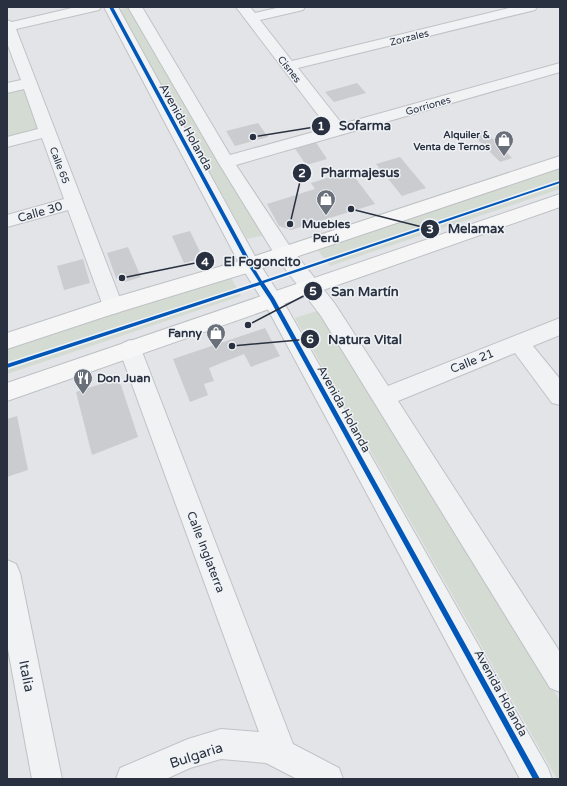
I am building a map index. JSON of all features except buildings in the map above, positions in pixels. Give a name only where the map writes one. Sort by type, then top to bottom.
[{"type":"main road","points":[[7,341],[113,306],[250,265],[560,162]]},
{"type":"main road","points":[[7,392],[560,200]]},
{"type":"street","points":[[7,26],[94,7]]},
{"type":"street","name":"Avenida Holanda","points":[[111,7],[250,265],[272,300],[537,779]]},
{"type":"street","name":"Avenida Holanda","points":[[135,7],[226,162],[284,253],[309,288],[328,310],[560,678]]},
{"type":"street","points":[[247,12],[298,7]]},
{"type":"street","name":"Zorzales","points":[[288,66],[530,7]]},
{"type":"street","name":"Cisnes","points":[[247,12],[338,130]]},
{"type":"street","name":"Calle 65","points":[[7,26],[113,306]]},
{"type":"street","name":"Gorriones","points":[[226,162],[558,70]]},
{"type":"street","points":[[7,88],[29,83]]},
{"type":"street","points":[[7,142],[47,132]]},
{"type":"street","name":"Calle 30","points":[[7,221],[74,202]]},
{"type":"street","name":"Calle 21","points":[[384,397],[560,326]]},
{"type":"street","points":[[519,343],[560,396]]},
{"type":"street","name":"Calle Inglaterra","points":[[130,349],[282,755]]},
{"type":"street","name":"Italia","points":[[7,573],[46,779]]},
{"type":"street","name":"Bulgaria","points":[[131,779],[188,754],[221,744],[269,748],[328,779]]},
{"type":"shaded area","points":[[132,7],[265,235],[247,239],[119,10]]},
{"type":"shaded area","points":[[24,88],[40,131],[7,139],[7,92]]},
{"type":"shaded area","points":[[560,168],[560,189],[330,266],[316,248]]},
{"type":"shaded area","points":[[230,276],[241,296],[7,374],[7,349]]},
{"type":"shaded area","points":[[323,309],[560,701],[560,779],[557,779],[295,318]]},
{"type":"cycle path","points":[[111,7],[250,265],[272,299],[537,779]]},
{"type":"cycle path","points":[[7,366],[297,271],[560,182]]},
{"type":"place","name":"Sofarma","points":[[253,137]]},
{"type":"place","name":"Alquiler & Venta de Ternos","points":[[504,157]]},
{"type":"place","name":"Melamax","points":[[351,209]]},
{"type":"place","name":"Muebles Perú","points":[[326,216]]},
{"type":"place","name":"Pharmajesus","points":[[290,224]]},
{"type":"place","name":"El Fogoncito","points":[[122,278]]},
{"type":"place","name":"San Martín","points":[[248,325]]},
{"type":"place","name":"Natura Vital","points":[[232,346]]},
{"type":"place","name":"Fanny","points":[[216,350]]},
{"type":"place","name":"Don Juan","points":[[83,395]]}]
